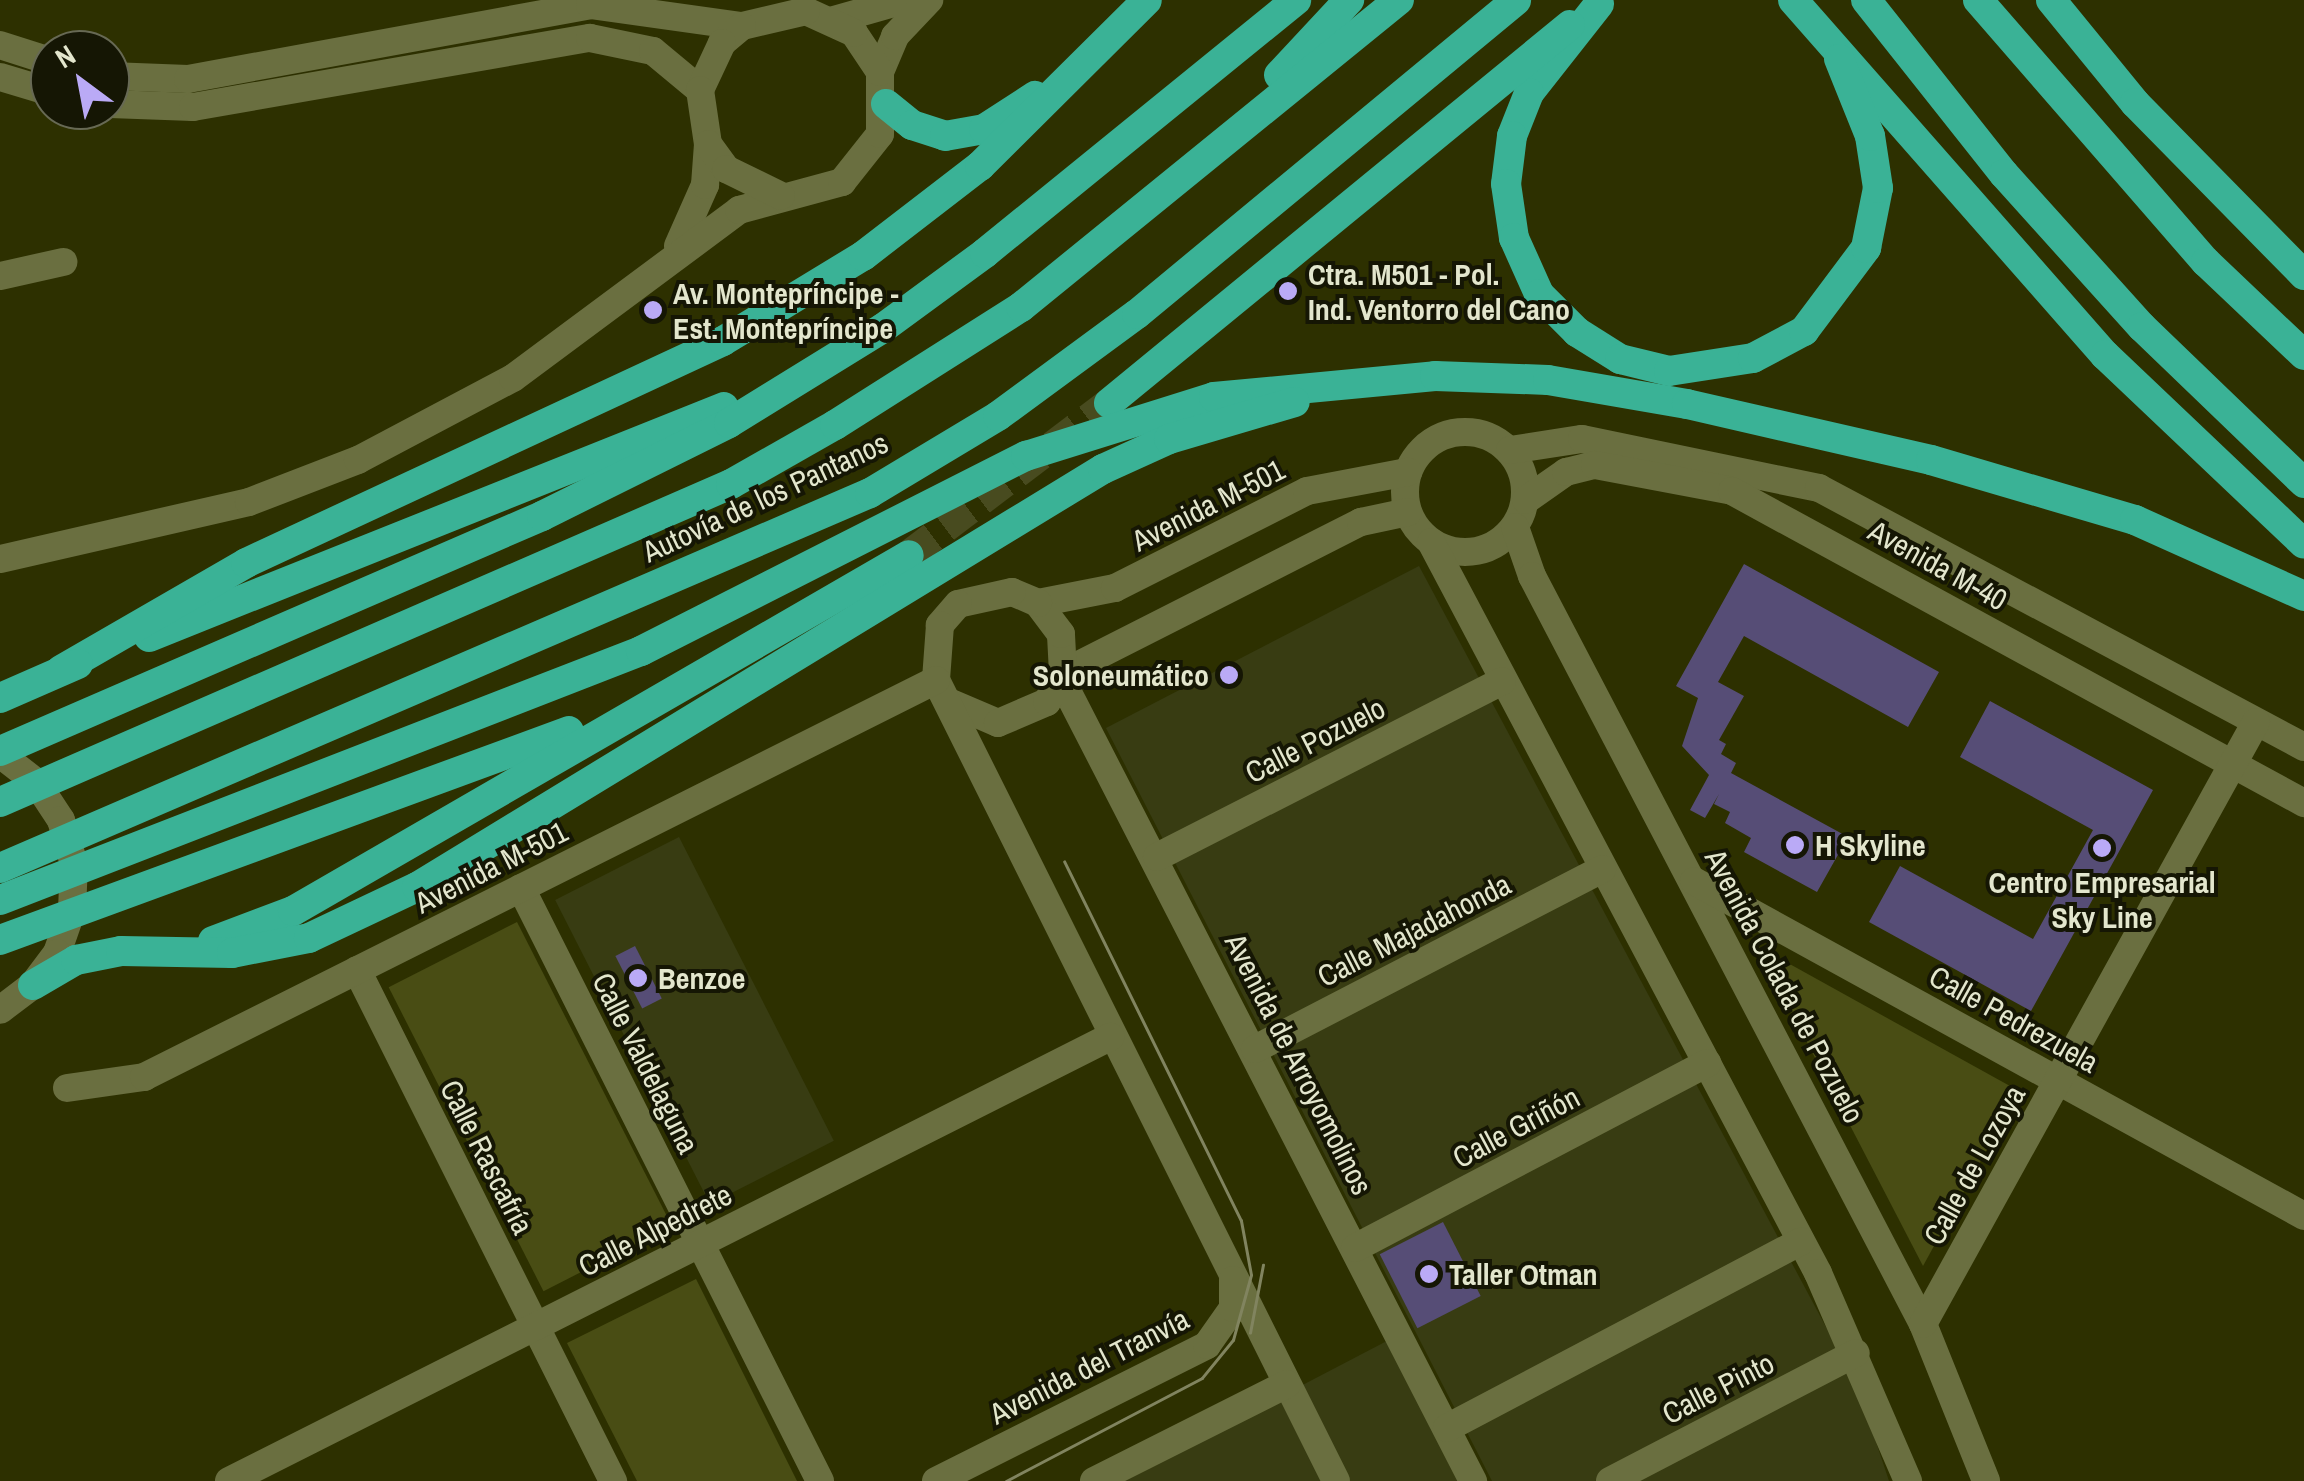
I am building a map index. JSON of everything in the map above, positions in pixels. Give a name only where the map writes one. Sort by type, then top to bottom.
[{"type":"highway","points":[[62,670],[328,522],[723,341],[863,256],[980,166],[1097,58],[1147,0]]},
{"type":"highway","points":[[0,752],[542,516],[784,391],[985,253],[1296,0]]},
{"type":"highway","points":[[1201,164],[1248,103],[1318,39],[1349,0]]},
{"type":"highway","name":"Autovía de los Pantanos","points":[[0,802],[731,484],[1021,307],[1399,0]]},
{"type":"highway","name":"Autovía de los Pantanos","points":[[0,868],[870,493],[998,416],[1137,314],[1516,0]]},
{"type":"highway","points":[[1793,0],[1838,59],[2105,355],[2304,544]]},
{"type":"highway","points":[[1866,0],[2004,174],[2129,314],[2304,482]]},
{"type":"highway","points":[[1978,0],[2206,262],[2304,356]]},
{"type":"highway","points":[[2051,0],[2136,103],[2304,275]]},
{"type":"highway","points":[[1602,2],[1530,93],[1512,136],[1506,184],[1514,238],[1539,294],[1577,332],[1620,359],[1669,370],[1753,358],[1804,331],[1866,248],[1878,188],[1870,136],[1838,59]]},
{"type":"highway","points":[[1109,404],[1513,66],[1602,2]]},
{"type":"highway","points":[[886,104],[945,136],[984,129],[1097,58]]},
{"type":"highway","points":[[0,900],[641,651],[900,516],[1026,456],[1139,417],[1214,397],[1436,376],[1548,380],[1687,404],[1931,460],[2135,520],[2304,596]]},
{"type":"highway","points":[[17,998],[76,960],[171,952],[232,953],[309,938],[417,888],[1103,469],[1169,439],[1360,385]]},
{"type":"highway","points":[[0,698],[729,405],[784,391]]},
{"type":"highway","points":[[171,952],[293,911],[909,555]]},
{"type":"highway","points":[[0,940],[545,741],[723,664]]},
{"type":"street","points":[[672,258],[705,186],[708,144],[700,90],[722,43],[742,26],[776,12],[834,20],[904,0]]},
{"type":"street","points":[[880,72],[895,36],[929,0]]},
{"type":"street","points":[[130,77],[188,79],[590,4],[742,26]]},
{"type":"street","points":[[0,559],[249,502],[358,460],[512,378],[739,210],[842,182],[872,148],[886,104],[880,72],[870,51],[834,20]]},
{"type":"street","points":[[130,105],[194,107],[590,38],[653,51],[700,90]]},
{"type":"street","points":[[0,45],[30,55]]},
{"type":"street","points":[[0,76],[30,86]]},
{"type":"street","points":[[708,144],[751,187],[780,196]]},
{"type":"street","points":[[0,276],[63,262]]},
{"type":"street","points":[[1432,542],[1461,552],[1491,547],[1515,527],[1526,500],[1510,450],[1484,434],[1453,432],[1426,446],[1408,472],[1408,512],[1432,542],[1502,682],[1801,1241],[1856,1353],[1902,1479]]},
{"type":"street","name":"Avenida M-40","points":[[1510,450],[1582,439],[1819,488],[2304,747]]},
{"type":"street","name":"Avenida M-40","points":[[1526,500],[1566,472],[1596,466],[1732,491],[2304,802]]},
{"type":"street","name":"Avenida M-501","points":[[1038,604],[1115,588],[1307,491],[1408,472]]},
{"type":"street","points":[[942,691],[998,723],[1024,718],[1062,676],[1361,522],[1408,512]]},
{"type":"street","name":"Avenida Colada de Pozuelo","points":[[1515,527],[1532,576],[1923,1324],[1986,1481]]},
{"type":"street","points":[[1062,676],[1061,634],[1038,604],[984,592],[958,604],[940,626],[942,691],[959,738],[1336,1481]]},
{"type":"street","name":"Avenida de Arroyomolinos","points":[[1062,676],[1158,856],[1474,1481]]},
{"type":"street","name":"Calle Pozuelo","points":[[1158,856],[1502,682]]},
{"type":"street","name":"Avenida M-501","points":[[67,1088],[144,1077],[521,888],[942,691]]},
{"type":"street","name":"Calle de Lozoya","points":[[1923,1324],[2256,722]]},
{"type":"street","points":[[0,752],[36,782],[61,820],[74,864],[72,910],[56,953],[17,998],[0,1032]]},
{"type":"street","name":"Calle Majadahonda","points":[[1255,1049],[1602,869]]},
{"type":"street","name":"Calle Pedrezuela","points":[[1693,880],[2304,1216]]},
{"type":"street","name":"Calle Valdelaguna","points":[[521,888],[820,1481]]},
{"type":"street","name":"Calle Rascafría","points":[[357,970],[613,1481]]},
{"type":"street","name":"Calle Alpedrete","points":[[229,1481],[1110,1037]]},
{"type":"street","name":"Calle Griñón","points":[[1356,1248],[1707,1063]]},
{"type":"street","points":[[1446,1428],[1801,1241]]},
{"type":"street","name":"Avenida del Tranvía","points":[[936,1481],[1207,1345],[1232,1308],[1233,1279]]},
{"type":"street","name":"Calle Pinto","points":[[1610,1481],[1856,1353]]},
{"type":"street","points":[[1094,1481],[1287,1384]]},
{"type":"shaded area","points":[[1419,566],[1857,1385],[1889,1481],[1492,1481],[1106,728]]},
{"type":"shaded area","points":[[679,837],[834,1141],[710,1204],[555,900]]},
{"type":"shaded area","points":[[517,922],[672,1226],[544,1291],[389,987]]},
{"type":"shaded area","points":[[1757,946],[2019,1091],[1923,1266]]},
{"type":"shaded area","points":[[696,1279],[797,1481],[637,1481],[567,1343]]},
{"type":"shaded area","points":[[1406,1331],[1484,1481],[1119,1481]]},
{"type":"building","points":[[1744,564],[1939,672],[1908,727],[1744,636],[1718,682],[1744,696],[1719,740],[1726,744],[1721,754],[1736,763],[1731,773],[1848,837],[1817,892],[1744,852],[1751,838],[1725,823],[1730,812],[1714,804],[1719,794],[1705,818],[1690,810],[1709,775],[1682,746],[1698,698],[1676,686]]},
{"type":"building","name":"Centro Empresarial Sky Line","points":[[1990,701],[2153,790],[2031,1011],[1869,922],[1900,866],[2033,939],[2093,830],[1960,757]]},
{"type":"building","name":"Benzoe","points":[[635,946],[662,999],[642,1009],[615,956]]},
{"type":"building","name":"Taller Otman","points":[[1443,1222],[1481,1296],[1417,1328],[1380,1254]]},
{"type":"tunnel","points":[[909,555],[1109,403]]},
{"type":"tram line","points":[[1006,1481],[1202,1378],[1233,1340],[1251,1275],[1241,1221],[1064,862]]},
{"type":"tram line","points":[[1250,1333],[1263,1265]]},
{"type":"place","name":"Ctra. M501 - Pol. Ind. Ventorro del Cano","points":[[1288,291]]},
{"type":"place","name":"Av. Montepríncipe - Est. Montepríncipe","points":[[653,310]]},
{"type":"place","name":"Soloneumático","points":[[1229,675]]},
{"type":"place","name":"H Skyline","points":[[1795,845]]},
{"type":"place","name":"Centro Empresarial Sky Line","points":[[2102,848]]},
{"type":"place","name":"Benzoe","points":[[638,978]]},
{"type":"place","name":"Taller Otman","points":[[1429,1274]]}]
